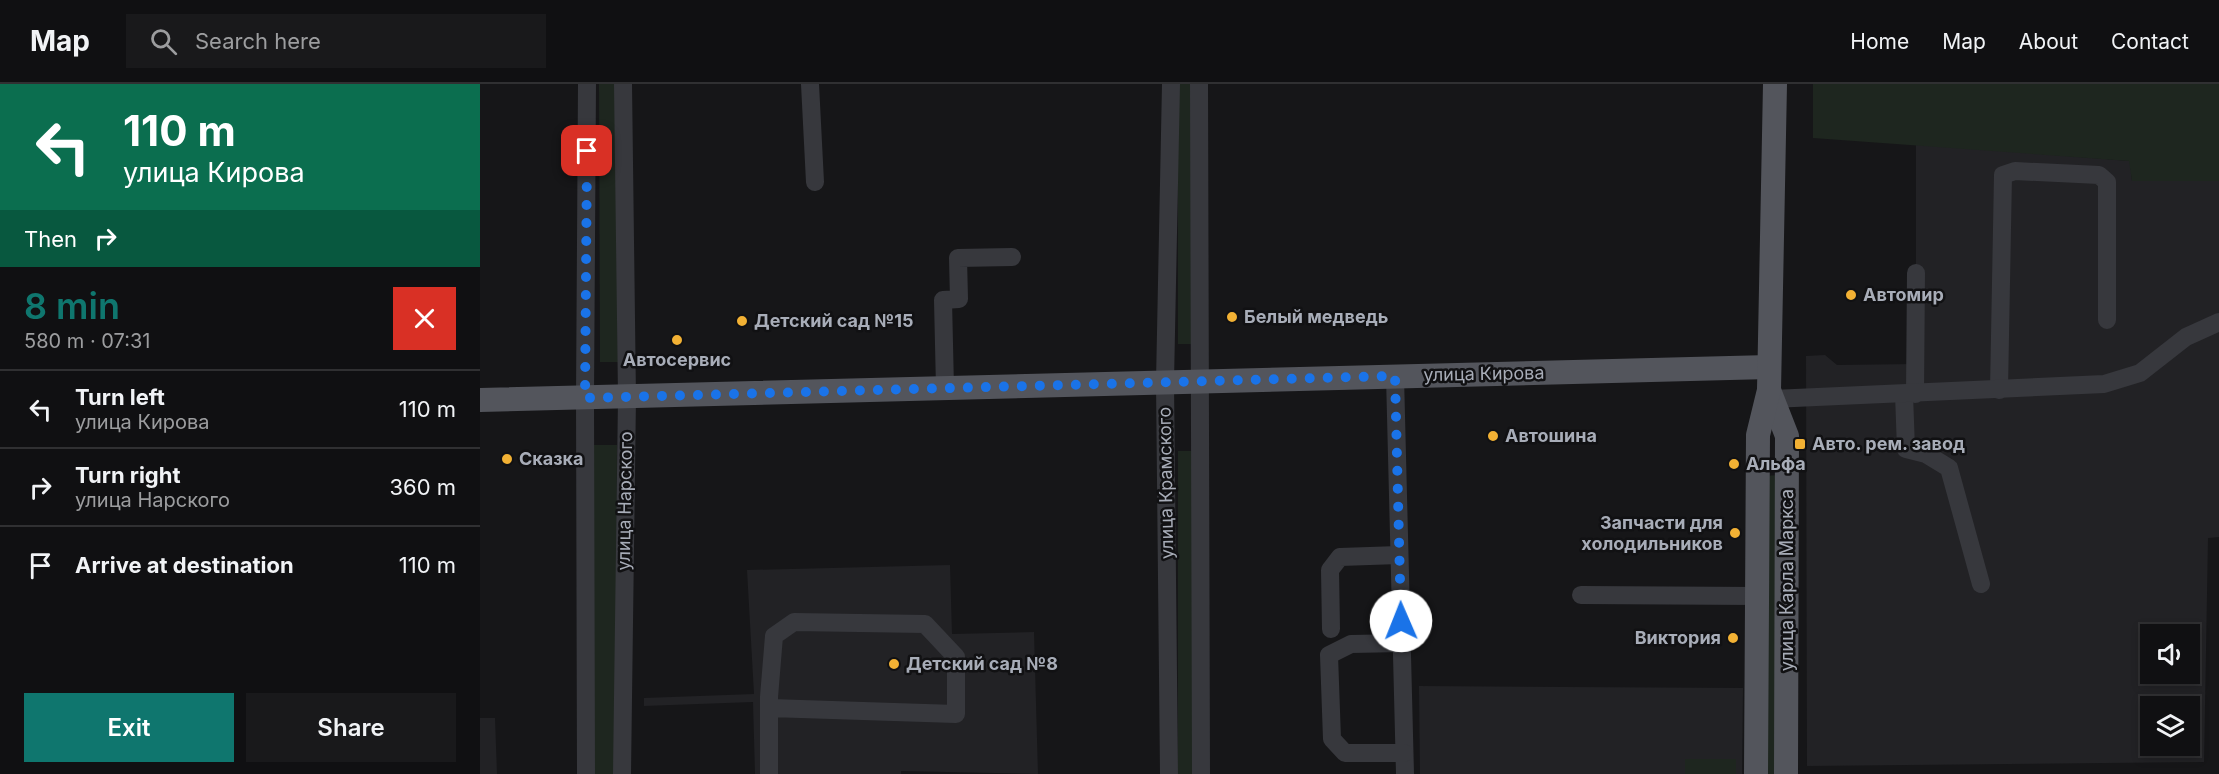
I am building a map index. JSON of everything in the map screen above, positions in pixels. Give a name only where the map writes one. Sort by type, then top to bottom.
[{"type":"main road","name":"улица Карла Маркса","points":[[1756,774],[1758,435],[1770,386],[1775,84]]},
{"type":"main road","name":"улица Кирова","points":[[480,400],[1395,376],[1770,386]]},
{"type":"main road","name":"улица Карла Маркса","points":[[1770,386],[1787,436],[1786,774]]},
{"type":"street","points":[[586,774],[587,84]]},
{"type":"street","name":"улица Нарского","points":[[622,774],[627,397],[623,84]]},
{"type":"street","points":[[810,84],[815,182]]},
{"type":"street","name":"улица Крамского","points":[[1169,774],[1165,382],[1171,84]]},
{"type":"street","name":"улица Крамского","points":[[1199,84],[1201,774]]},
{"type":"street","points":[[1999,390],[2003,175],[2015,171],[2099,175],[2107,182],[2107,320]]},
{"type":"street","points":[[945,388],[943,300],[959,299],[958,258],[1012,257]]},
{"type":"street","points":[[1916,273],[1906,449],[1926,454],[1949,468],[1981,584]]},
{"type":"street","points":[[1770,386],[1909,394],[2104,384],[2140,373],[2186,337],[2219,322]]},
{"type":"street","points":[[1395,376],[1405,774]]},
{"type":"street","points":[[1331,629],[1330,570],[1340,557],[1400,555]]},
{"type":"street","points":[[1581,595],[1757,596]]},
{"type":"street","points":[[769,774],[770,668],[774,636],[794,622],[925,624],[956,657],[956,714],[770,708]]},
{"type":"street","points":[[1402,643],[1351,644],[1329,655],[1332,739],[1345,753],[1404,753]]},
{"type":"shaded area","points":[[599,84],[615,84],[618,362],[600,362]]},
{"type":"shaded area","points":[[1178,84],[1191,84],[1191,344],[1178,344]]},
{"type":"shaded area","points":[[1813,84],[2219,84],[2219,181],[2132,181],[2129,161],[1813,138]]},
{"type":"shaded area","points":[[1916,144],[2130,161],[2132,181],[2219,181],[2219,537],[2208,538],[2204,762],[1807,766],[1806,356],[1825,355],[1837,365],[1916,364]]},
{"type":"shaded area","points":[[593,445],[617,445],[616,774],[594,774]]},
{"type":"shaded area","points":[[1178,451],[1195,451],[1195,774],[1178,774]]},
{"type":"shaded area","points":[[1778,475],[1778,774],[1763,774],[1765,476]]},
{"type":"shaded area","name":"Детский сад №8","points":[[950,565],[952,634],[1034,632],[1038,774],[901,771],[901,774],[755,774],[753,702],[644,706],[644,698],[754,694],[747,570]]},
{"type":"shaded area","points":[[1419,686],[1743,688],[1742,774],[1420,774]]},
{"type":"shaded area","points":[[480,718],[495,718],[497,774],[480,774]]},
{"type":"shaded area","points":[[1685,759],[1736,759],[1736,774],[1685,774]]},
{"type":"place","name":"Автомир","points":[[1851,295]]},
{"type":"place","name":"Белый медведь","points":[[1232,317]]},
{"type":"place","name":"Детский сад №15","points":[[742,321]]},
{"type":"place","name":"Автосервис","points":[[677,340]]},
{"type":"place","name":"Автошина","points":[[1493,436]]},
{"type":"place","name":"Авто. рем. завод","points":[[1800,444]]},
{"type":"place","name":"Сказка","points":[[507,459]]},
{"type":"place","name":"Альфа","points":[[1734,464]]},
{"type":"place","name":"Запчасти для холодильников","points":[[1735,533]]},
{"type":"place","name":"Виктория","points":[[1733,638]]},
{"type":"place","name":"Детский сад №8","points":[[894,664]]},
{"type":"route","points":[[587,151],[585,398],[1395,376],[1401,621]]}]
